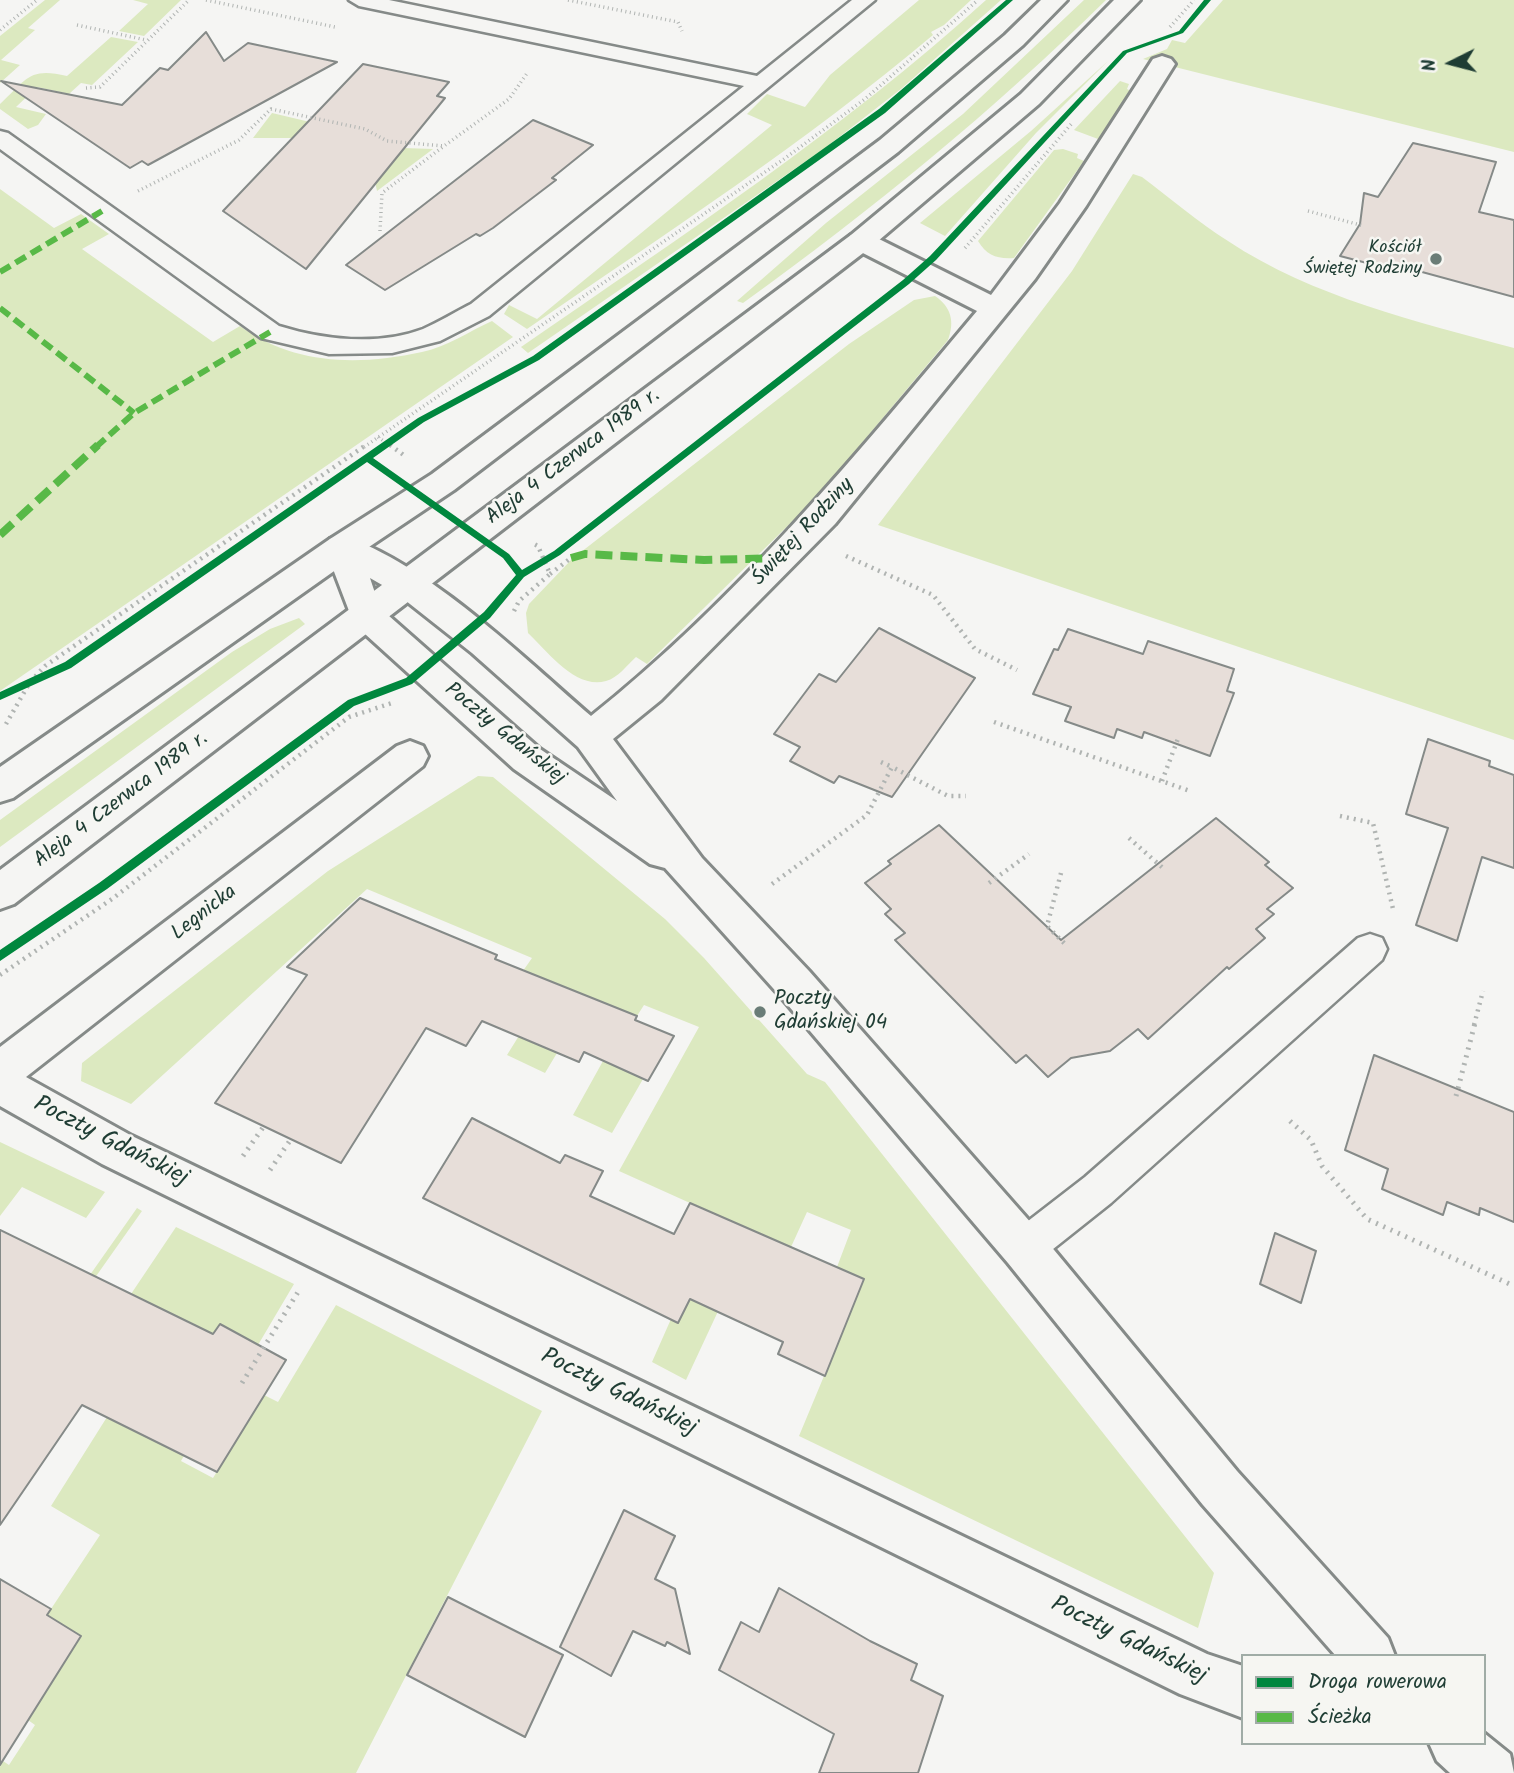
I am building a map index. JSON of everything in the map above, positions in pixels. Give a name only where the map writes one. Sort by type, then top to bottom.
[{"type":"street","points":[[0,787],[342,548],[443,482],[889,146],[1014,40],[1055,0]]},
{"type":"street","name":"Aleja 4 Czerwca 1989 r.","points":[[0,892],[861,241],[1030,99],[1128,0]]},
{"type":"street","name":"Świętej Rodziny","points":[[591,737],[649,690],[784,558],[996,309],[1072,206],[1161,51]]},
{"type":"street","points":[[861,241],[996,309]]},
{"type":"street","name":"Poczty Gdańskiej","points":[[342,548],[408,584],[484,644],[591,737],[688,870],[795,984],[1024,1248],[1350,1649]]},
{"type":"street","name":"Poczty Gdańskiej","points":[[342,548],[366,615],[527,759],[688,870]]},
{"type":"street","name":"Legnicka","points":[[0,1072],[410,756]]},
{"type":"street","name":"Poczty Gdańskiej","points":[[0,1084],[117,1150],[307,1243],[1198,1676],[1241,1691]]},
{"type":"street","points":[[1457,1745],[1492,1773]]},
{"type":"lane","points":[[359,0],[759,83]]},
{"type":"lane","points":[[0,138],[270,332],[299,342],[330,347],[391,344],[429,336],[480,310],[865,0]]},
{"type":"lane","points":[[1024,1248],[1098,1190],[1370,949]]},
{"type":"path","points":[[0,30],[37,0]]},
{"type":"path","points":[[86,88],[100,87],[189,0]]},
{"type":"path","points":[[0,728],[6,724],[30,682],[45,666],[784,159],[865,99],[978,0]]},
{"type":"path","points":[[1161,51],[1208,0]]},
{"type":"path","points":[[77,25],[147,40]]},
{"type":"path","points":[[380,231],[382,192],[509,99],[531,68]]},
{"type":"path","points":[[131,194],[239,140],[271,108],[365,130],[387,141],[444,146]]},
{"type":"path","points":[[1032,151],[1068,112]]},
{"type":"path","points":[[1308,211],[1364,226]]},
{"type":"path","points":[[13,690],[68,665],[444,408]]},
{"type":"path","points":[[378,437],[408,457]]},
{"type":"path","points":[[474,534],[506,556],[521,575],[568,545]]},
{"type":"path","points":[[546,539],[537,547],[550,574]]},
{"type":"path","points":[[512,616],[519,601],[571,558]]},
{"type":"path","points":[[853,560],[933,595],[975,649],[1017,670]]},
{"type":"path","points":[[0,975],[112,899],[349,717],[404,698]]},
{"type":"path","points":[[246,780],[351,703]]},
{"type":"path","points":[[994,722],[1190,791]]},
{"type":"path","points":[[1162,781],[1179,736]]},
{"type":"path","points":[[881,761],[948,796],[966,796]]},
{"type":"path","points":[[772,884],[867,815],[892,767]]},
{"type":"path","points":[[1129,838],[1164,869]]},
{"type":"path","points":[[989,883],[1029,854]]},
{"type":"path","points":[[1061,873],[1047,926],[1067,946]]},
{"type":"path","points":[[1456,1096],[1483,991]]},
{"type":"path","points":[[1290,1121],[1311,1140],[1322,1166],[1367,1219],[1514,1286]]},
{"type":"path","points":[[241,1159],[264,1126]]},
{"type":"path","points":[[269,1172],[291,1139]]},
{"type":"path","points":[[242,1383],[300,1287]]},
{"type":"green space","points":[[45,0],[60,0],[28,28],[35,30],[1,60],[20,65],[0,83],[0,36]]},
{"type":"green space","points":[[133,0],[181,0],[144,36],[119,31],[148,4]]},
{"type":"green space","points":[[919,0],[971,0],[944,25],[931,32],[933,35],[835,113],[682,223],[527,329],[504,314],[509,305],[537,319],[772,125],[747,114],[767,94],[805,107],[830,75]]},
{"type":"green space","points":[[986,0],[1001,0],[901,89],[825,148],[528,353],[521,347],[818,138],[931,48]]},
{"type":"green space","points":[[1084,0],[1106,0],[1020,81],[885,196],[743,303],[737,301],[826,223],[963,114]]},
{"type":"green space","points":[[1223,0],[1514,0],[1514,152],[1143,59],[1167,49],[1172,40],[1185,43]]},
{"type":"green space","points":[[111,37],[138,42],[92,85],[81,83],[69,94],[37,87],[16,107],[46,114],[38,125],[28,129],[0,109],[0,104],[29,77],[44,73],[67,76]]},
{"type":"green space","points":[[1108,61],[1036,133],[945,236],[920,223],[1031,131]]},
{"type":"green space","points":[[1120,81],[1129,84],[1127,89],[1133,92],[1098,139],[1074,130]]},
{"type":"green space","points":[[272,113],[369,136],[403,148],[433,149],[377,191],[372,168],[314,138],[253,138]]},
{"type":"green space","points":[[1063,149],[1078,154],[1077,158],[1084,161],[1014,258],[1002,258],[989,253],[978,241],[1054,150]]},
{"type":"green space","points":[[1133,174],[1142,177],[1228,241],[1295,278],[1366,306],[1514,348],[1514,740],[878,525],[1072,271]]},
{"type":"green space","points":[[0,189],[54,228],[81,214],[109,234],[82,249],[213,342],[240,326],[261,339],[304,355],[351,360],[398,357],[431,350],[492,321],[513,337],[0,691]]},
{"type":"green space","points":[[935,296],[945,305],[950,315],[948,340],[816,498],[647,664],[636,657],[606,681],[584,680],[563,667],[528,633],[526,613],[529,604],[572,559],[849,344],[914,300]]},
{"type":"green space","points":[[299,618],[305,624],[0,847],[0,820],[232,652],[270,629]]},
{"type":"green space","points":[[478,776],[493,777],[665,919],[704,958],[807,1074],[825,1082],[1214,1573],[1198,1628],[799,1436],[864,1280],[837,1267],[851,1230],[807,1212],[791,1247],[755,1232],[686,1380],[652,1362],[671,1319],[679,1322],[711,1254],[690,1203],[619,1171],[699,1027],[644,1005],[637,1016],[568,988],[535,1043],[557,1053],[545,1073],[507,1055],[540,1002],[511,988],[532,958],[367,889],[131,1104],[81,1081],[82,1063],[328,871]]},
{"type":"green space","points":[[603,1061],[643,1079],[612,1133],[573,1115]]},
{"type":"green space","points":[[0,1142],[105,1192],[86,1218],[22,1187],[0,1216]]},
{"type":"green space","points":[[137,1208],[142,1211],[18,1387],[0,1403]]},
{"type":"green space","points":[[176,1227],[294,1284],[258,1345],[221,1324],[213,1334],[131,1294]]},
{"type":"green space","points":[[336,1305],[542,1411],[356,1773],[0,1773],[0,1759],[9,1765],[35,1725],[28,1720],[81,1636],[47,1615],[100,1535],[51,1506],[107,1417],[190,1445],[181,1461],[213,1478],[264,1395],[278,1402]]},
{"type":"building","points":[[206,32],[224,61],[248,43],[337,62],[148,165],[142,161],[130,168],[1,81],[122,105],[160,68],[168,70]]},
{"type":"building","points":[[363,64],[449,82],[437,96],[445,98],[306,269],[223,211]]},
{"type":"building","points":[[533,120],[593,145],[552,178],[556,180],[493,228],[480,236],[476,234],[385,290],[346,265]]},
{"type":"building","points":[[1413,143],[1496,162],[1479,212],[1514,220],[1514,297],[1389,263],[1386,268],[1340,256],[1360,224],[1364,193],[1378,197]]},
{"type":"building","points":[[879,628],[975,678],[892,797],[839,776],[834,783],[790,761],[800,747],[774,734],[819,674],[836,682]]},
{"type":"building","points":[[1068,629],[1143,654],[1148,641],[1234,669],[1227,691],[1234,693],[1210,756],[1144,732],[1142,738],[1117,729],[1114,738],[1065,721],[1071,707],[1033,694],[1054,649],[1058,650]]},
{"type":"building","points":[[1428,739],[1490,761],[1489,766],[1514,775],[1514,868],[1482,857],[1457,941],[1416,925],[1448,828],[1406,814]]},
{"type":"building","points":[[1216,818],[1269,862],[1265,865],[1293,888],[1267,909],[1274,914],[1256,929],[1265,938],[1229,969],[1227,967],[1148,1039],[1138,1029],[1110,1051],[1071,1058],[1048,1077],[1026,1055],[1016,1063],[895,940],[905,933],[885,914],[891,909],[865,883],[891,864],[888,861],[939,825],[1061,940]]},
{"type":"building","points":[[360,898],[497,955],[495,959],[637,1016],[635,1020],[674,1036],[648,1081],[584,1052],[579,1062],[482,1021],[466,1046],[426,1028],[341,1163],[215,1103],[307,975],[287,967]]},
{"type":"building","points":[[1374,1055],[1514,1112],[1514,1222],[1480,1208],[1479,1215],[1447,1202],[1443,1215],[1382,1189],[1388,1169],[1345,1150]]},
{"type":"building","points":[[472,1118],[560,1163],[565,1155],[603,1171],[590,1196],[674,1234],[690,1203],[864,1279],[825,1376],[778,1354],[783,1342],[690,1299],[678,1323],[423,1198]]},
{"type":"building","points":[[0,1230],[213,1334],[220,1324],[286,1360],[217,1472],[82,1405],[0,1525]]},
{"type":"building","points":[[1275,1233],[1316,1251],[1301,1303],[1260,1284]]},
{"type":"building","points":[[624,1510],[675,1536],[655,1579],[675,1589],[690,1654],[667,1642],[665,1646],[633,1631],[611,1676],[560,1647]]},
{"type":"building","points":[[0,1579],[51,1609],[47,1615],[81,1636],[0,1765]]},
{"type":"building","points":[[779,1588],[870,1641],[917,1664],[911,1680],[943,1696],[918,1773],[819,1773],[834,1734],[719,1670],[741,1622],[759,1632]]},
{"type":"building","points":[[448,1597],[563,1655],[525,1737],[407,1675]]},
{"type":"marked path","points":[[0,272],[102,211]]},
{"type":"marked path","points":[[0,308],[134,413]]},
{"type":"marked path","points":[[0,535],[134,413],[270,332]]},
{"type":"marked path","points":[[571,558],[585,554],[704,560],[784,558]]},
{"type":"cycle path","points":[[0,696],[68,665],[421,420],[536,358],[882,111],[1010,0]]},
{"type":"cycle path","points":[[0,956],[103,886],[351,703],[409,681],[487,615],[521,575],[557,553],[906,282],[933,258],[1125,52],[1181,32],[1208,0]]},
{"type":"cycle path","points":[[367,458],[506,556],[521,575]]},
{"type":"place","name":"Kościół Świętej Rodziny","points":[[1436,259]]},
{"type":"place","name":"Poczty Gdańskiej 04","points":[[760,1012]]}]
